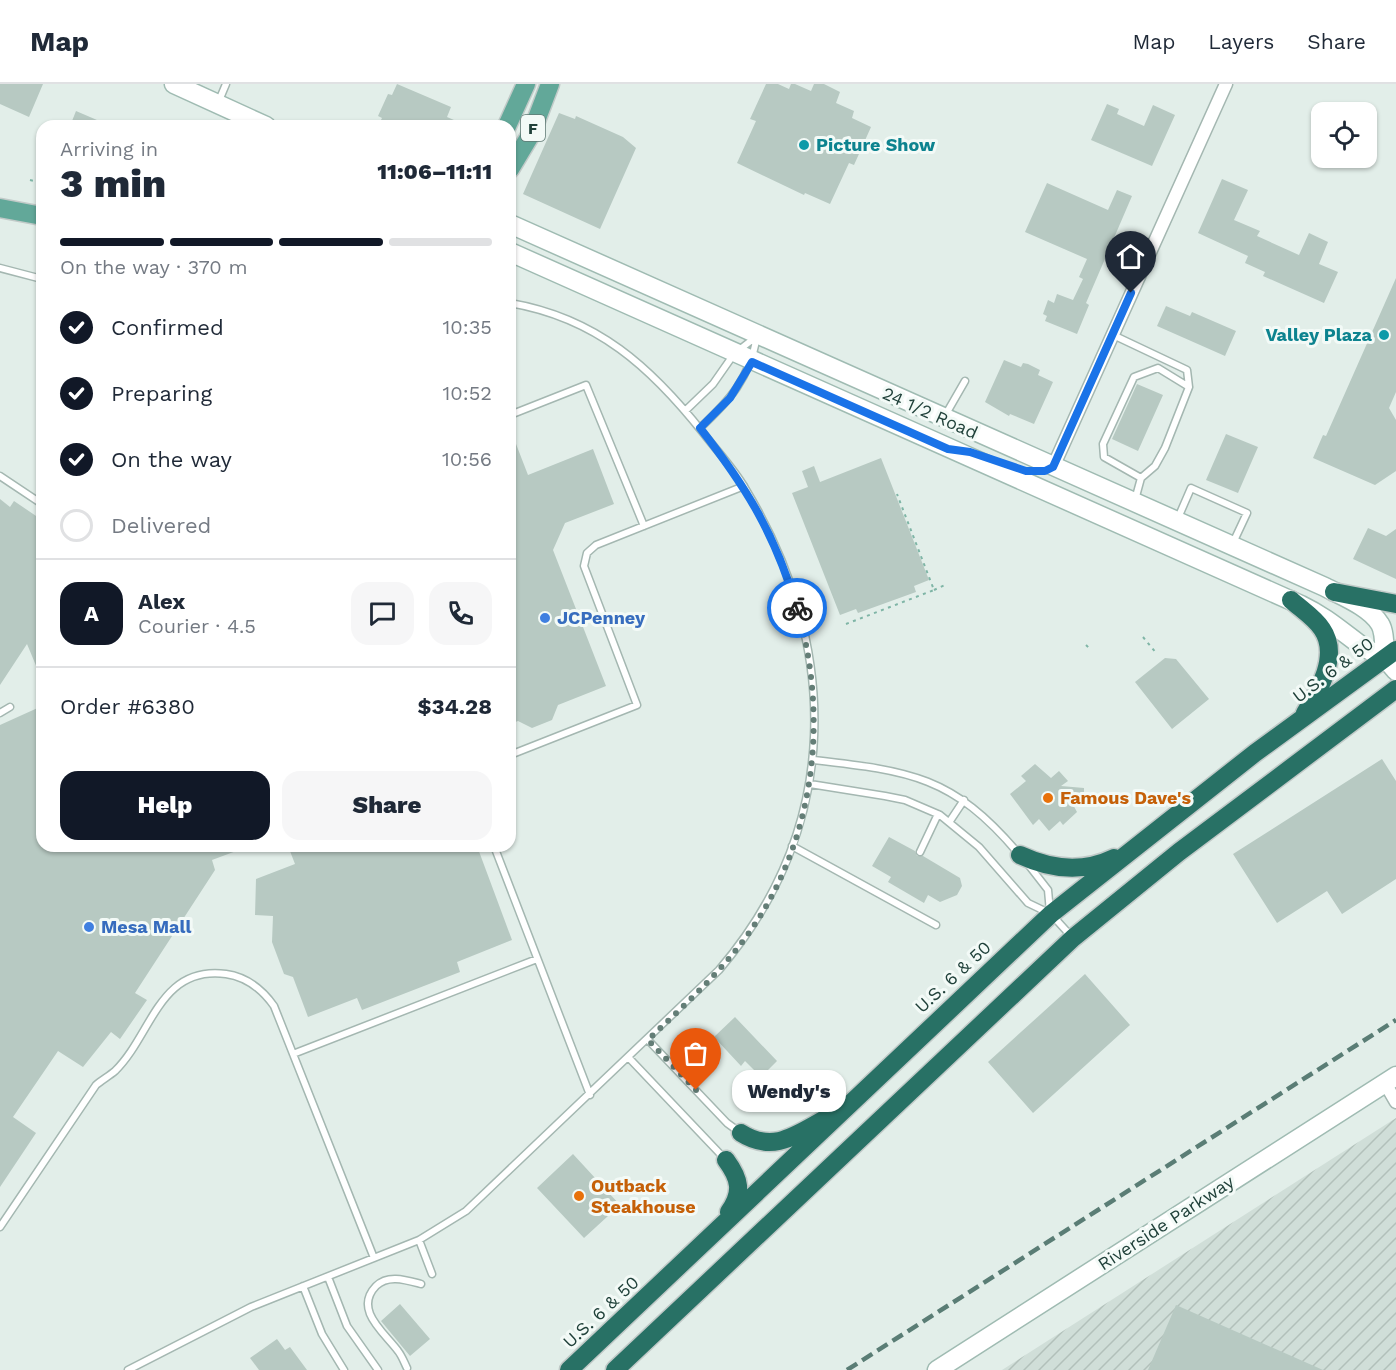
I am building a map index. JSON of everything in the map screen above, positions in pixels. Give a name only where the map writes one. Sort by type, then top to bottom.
[{"type":"highway","points":[[1334,592],[1396,604]]},
{"type":"highway","points":[[1291,600],[1323,630],[1329,653],[1322,683],[1299,722]]},
{"type":"highway","name":"U.S. 6 & 50","points":[[569,1370],[1051,914],[1299,722],[1392,659]]},
{"type":"highway","points":[[615,1370],[1073,938],[1179,852],[1396,689]]},
{"type":"highway","points":[[1020,855],[1038,863],[1070,868],[1111,860],[1137,846]]},
{"type":"highway","points":[[741,1133],[757,1142],[770,1144],[847,1107]]},
{"type":"highway","points":[[711,1235],[739,1195],[740,1183],[726,1160]]},
{"type":"main road","points":[[174,84],[253,120]]},
{"type":"main road","name":"F","points":[[510,120],[526,84]]},
{"type":"main road","name":"F","points":[[516,159],[531,134],[550,84]]},
{"type":"main road","points":[[0,208],[36,216]]},
{"type":"main road","name":"24 1/2 Road","points":[[516,227],[1334,592],[1377,619],[1382,626],[1392,659]]},
{"type":"main road","name":"24 1/2 Road","points":[[516,255],[734,354],[1291,600],[1324,616],[1359,644],[1392,659]]},
{"type":"main road","points":[[948,449],[970,452],[1026,471],[1045,471],[1053,467]]},
{"type":"main road","points":[[1036,488],[1046,483],[1055,483],[1110,500],[1134,503]]},
{"type":"main road","name":"Riverside Parkway","points":[[939,1369],[1391,1080]]},
{"type":"street","points":[[1053,467],[1226,84]]},
{"type":"street","points":[[1391,1080],[1396,1102]]},
{"type":"lane","points":[[218,104],[226,84]]},
{"type":"lane","points":[[0,268],[36,277]]},
{"type":"lane","points":[[128,1370],[250,1307],[419,1240],[447,1225],[466,1211],[712,978],[743,941],[771,895],[792,846],[810,784],[814,760],[814,698],[802,627],[777,553],[744,486],[700,428],[642,366],[606,338],[550,312],[516,304]]},
{"type":"lane","points":[[1113,335],[1187,370],[1189,387],[1165,448],[1155,466],[1141,478],[1134,503]]},
{"type":"lane","points":[[685,411],[713,384],[734,354],[757,336]]},
{"type":"lane","points":[[700,428],[730,398],[752,362],[757,336]]},
{"type":"lane","points":[[1141,478],[1104,457],[1103,444],[1134,377],[1158,368],[1189,387]]},
{"type":"lane","points":[[943,418],[965,381]]},
{"type":"lane","points":[[516,413],[586,385],[644,526]]},
{"type":"lane","points":[[0,476],[36,500]]},
{"type":"lane","points":[[516,753],[637,705],[584,566],[584,559],[591,549],[744,486]]},
{"type":"lane","points":[[1176,522],[1191,489],[1201,493],[1246,513],[1232,546]]},
{"type":"lane","points":[[0,713],[10,707]]},
{"type":"lane","points":[[814,760],[912,776],[964,800],[998,829],[1048,890],[1051,914]]},
{"type":"lane","points":[[810,784],[885,795],[938,814],[950,821],[979,847],[1028,903],[1051,914],[1073,938]]},
{"type":"lane","points":[[950,821],[964,800]]},
{"type":"lane","points":[[920,852],[938,814]]},
{"type":"lane","points":[[792,846],[936,925]]},
{"type":"lane","points":[[496,852],[590,1095]]},
{"type":"lane","points":[[293,1054],[537,959]]},
{"type":"lane","points":[[0,1227],[96,1085],[116,1070],[164,999],[187,979],[209,973],[222,973],[253,983],[274,1006],[374,1258]]},
{"type":"lane","points":[[648,1040],[727,1123],[741,1133]]},
{"type":"lane","points":[[629,1058],[726,1160]]},
{"type":"lane","points":[[419,1240],[432,1274]]},
{"type":"lane","points":[[328,1277],[347,1326],[378,1370]]},
{"type":"lane","points":[[407,1368],[399,1352],[376,1326],[368,1312],[368,1303],[377,1285],[386,1280],[396,1278],[421,1284]]},
{"type":"lane","points":[[303,1286],[322,1334],[344,1370]]},
{"type":"path","points":[[30,180],[36,182]]},
{"type":"path","points":[[897,494],[934,590]]},
{"type":"path","points":[[846,624],[947,584]]},
{"type":"path","points":[[889,602],[891,607]]},
{"type":"path","points":[[1143,637],[1156,654]]},
{"type":"path","points":[[1086,645],[1091,650]]},
{"type":"shaded area","points":[[1396,1118],[1396,1370],[1002,1370]]},
{"type":"building","points":[[0,84],[43,84],[29,117],[0,104]]},
{"type":"building","points":[[397,84],[451,107],[447,117],[454,120],[381,120],[382,118],[378,116],[388,94],[392,95]]},
{"type":"building","name":"Picture Show","points":[[766,84],[778,84],[789,89],[791,84],[795,84],[811,91],[814,84],[824,84],[840,92],[836,103],[854,111],[852,118],[871,127],[854,165],[849,163],[830,204],[805,193],[804,195],[737,163],[756,121],[750,119]]},
{"type":"building","points":[[1107,104],[1119,109],[1117,114],[1144,126],[1153,105],[1175,115],[1152,166],[1091,140]]},
{"type":"building","points":[[76,111],[97,120],[72,120]]},
{"type":"building","points":[[559,113],[575,119],[576,116],[623,137],[636,148],[600,229],[523,194]]},
{"type":"building","points":[[1222,179],[1248,190],[1234,220],[1260,231],[1257,236],[1299,255],[1309,233],[1328,242],[1319,264],[1338,272],[1324,303],[1263,276],[1265,272],[1245,263],[1248,256],[1198,233]]},
{"type":"building","points":[[1047,183],[1108,210],[1117,190],[1132,196],[1086,303],[1089,305],[1077,334],[1045,321],[1047,316],[1043,314],[1048,300],[1054,303],[1057,294],[1073,300],[1083,279],[1079,277],[1087,259],[1025,232]]},
{"type":"building","name":"Valley Plaza","points":[[1396,278],[1396,392],[1389,408],[1396,420],[1396,471],[1375,485],[1313,458],[1323,435],[1326,436]]},
{"type":"building","points":[[1166,306],[1190,316],[1192,312],[1236,331],[1225,356],[1157,326]]},
{"type":"building","points":[[1004,360],[1021,367],[1023,363],[1028,364],[1040,370],[1038,375],[1053,382],[1034,424],[1010,414],[1009,416],[985,402]]},
{"type":"building","points":[[1137,384],[1163,395],[1138,451],[1112,439]]},
{"type":"building","points":[[1226,434],[1258,447],[1238,493],[1206,480]]},
{"type":"building","name":"JCPenney","points":[[516,444],[528,475],[593,449],[614,504],[565,523],[553,550],[606,686],[558,705],[552,720],[532,728],[516,722]]},
{"type":"building","points":[[881,458],[929,580],[914,586],[916,592],[858,613],[856,609],[840,615],[792,493],[808,487],[802,471],[814,466],[820,482]]},
{"type":"building","points":[[0,499],[10,507],[14,501],[36,516],[36,666],[27,644],[0,685]]},
{"type":"building","points":[[1368,528],[1386,536],[1396,529],[1396,579],[1353,559]]},
{"type":"building","points":[[1165,658],[1176,659],[1209,699],[1172,729],[1135,682]]},
{"type":"building","name":"Mesa Mall","points":[[36,709],[36,852],[234,852],[212,860],[215,870],[135,993],[147,1000],[120,1039],[111,1032],[83,1067],[58,1051],[13,1117],[36,1133],[0,1187],[0,725]]},
{"type":"building","points":[[1382,759],[1396,781],[1396,879],[1342,914],[1327,891],[1277,923],[1233,854]]},
{"type":"building","name":"Famous Dave's","points":[[1035,764],[1051,778],[1059,771],[1068,781],[1061,786],[1084,788],[1084,802],[1071,801],[1077,812],[1063,825],[1060,821],[1049,831],[1039,819],[1033,825],[1010,794],[1026,781],[1021,776]]},
{"type":"building","points":[[889,837],[915,851],[917,856],[923,856],[960,878],[962,886],[957,895],[940,902],[928,895],[924,903],[888,882],[891,877],[872,866]]},
{"type":"building","points":[[290,852],[479,852],[512,940],[457,962],[460,972],[362,1010],[357,998],[308,1017],[293,977],[284,974],[272,942],[273,916],[255,915],[256,879],[295,864]]},
{"type":"building","points":[[1085,974],[1130,1025],[1033,1113],[988,1062]]},
{"type":"building","points":[[735,1017],[777,1061],[761,1077],[745,1061],[741,1066],[714,1037]]},
{"type":"building","name":"Outback Steakhouse","points":[[573,1154],[620,1205],[584,1238],[537,1188]]},
{"type":"building","points":[[400,1304],[430,1339],[410,1356],[381,1321]]},
{"type":"building","points":[[1176,1305],[1323,1370],[1148,1370]]},
{"type":"building","points":[[277,1339],[285,1350],[290,1347],[307,1370],[259,1370],[250,1358]]},
{"type":"railway","points":[[847,1370],[1396,1020]]},
{"type":"way so far","points":[[696,1090],[648,1040],[703,987],[743,941],[755,925],[788,859],[810,784],[815,733],[810,663],[797,608]]},
{"type":"place","name":"Picture Show","points":[[804,145]]},
{"type":"place","name":"Valley Plaza","points":[[1384,335]]},
{"type":"place","name":"JCPenney","points":[[545,618]]},
{"type":"place","name":"Famous Dave's","points":[[1048,798]]},
{"type":"place","name":"Mesa Mall","points":[[89,927]]},
{"type":"place","name":"Wendy's","points":[[696,1090]]},
{"type":"place","name":"Outback Steakhouse","points":[[579,1196]]},
{"type":"route","points":[[797,608],[777,553],[753,502],[734,471],[700,428],[730,398],[752,362],[948,449],[989,457],[1026,471],[1045,471],[1053,467],[1131,293]]}]
